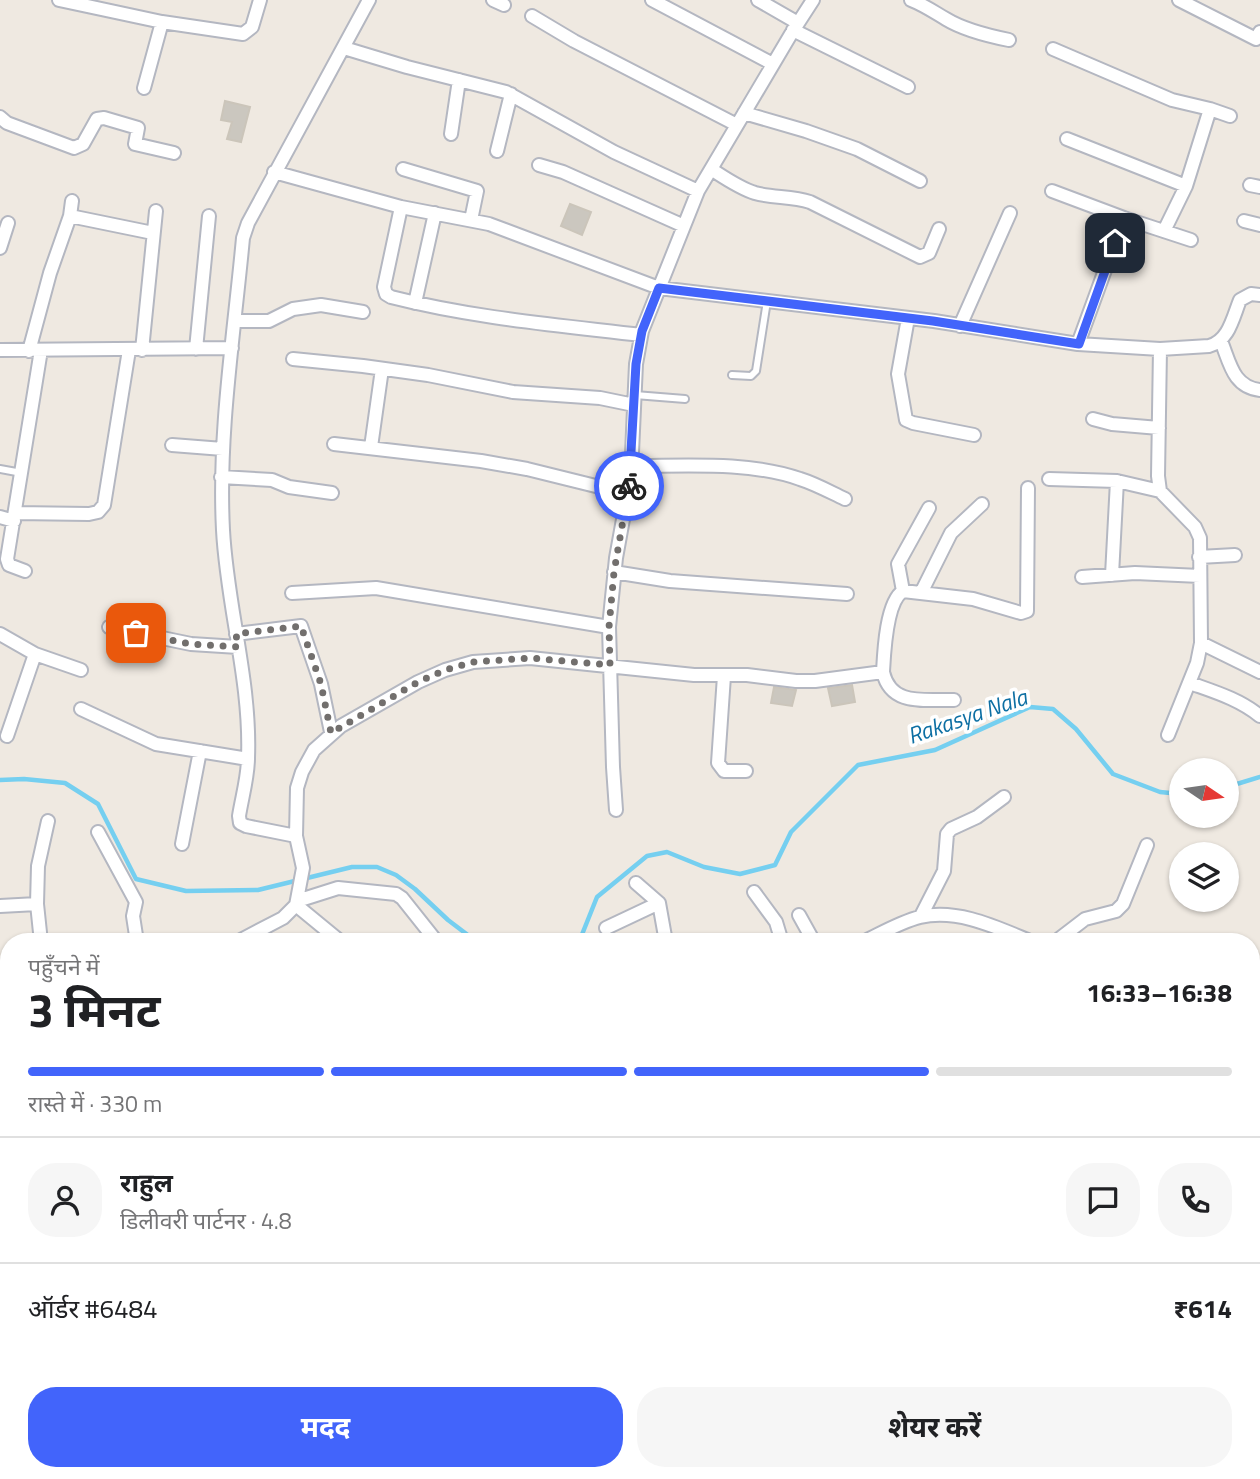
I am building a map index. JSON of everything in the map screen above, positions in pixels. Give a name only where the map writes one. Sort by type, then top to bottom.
[{"type":"street","points":[[59,0],[162,22],[243,34],[252,27],[260,0]]},
{"type":"street","points":[[296,836],[240,823],[248,758],[246,700],[223,534],[223,449],[243,238],[247,223],[369,0]]},
{"type":"street","points":[[652,0],[773,64]]},
{"type":"street","points":[[758,0],[796,26],[908,87]]},
{"type":"street","points":[[616,810],[609,627],[614,572],[632,466],[634,400],[641,335],[698,191],[813,0]]},
{"type":"street","points":[[911,0],[929,7],[946,19],[988,35],[1010,40]]},
{"type":"street","points":[[1179,0],[1256,39],[1260,32]]},
{"type":"street","points":[[532,16],[737,125]]},
{"type":"street","points":[[144,88],[162,22]]},
{"type":"street","points":[[344,48],[511,94],[614,152],[698,191]]},
{"type":"street","points":[[1053,50],[1172,100],[1230,116]]},
{"type":"street","points":[[451,134],[459,80]]},
{"type":"street","points":[[497,151],[511,94]]},
{"type":"street","points":[[1164,231],[1186,186],[1210,109]]},
{"type":"street","points":[[744,113],[857,149],[920,181]]},
{"type":"street","points":[[0,117],[7,123],[74,148],[83,144],[93,124],[104,118],[138,128],[135,144],[174,153]]},
{"type":"street","points":[[1067,139],[1186,186]]},
{"type":"street","points":[[539,165],[563,172],[684,226]]},
{"type":"street","points":[[402,169],[477,191],[471,220]]},
{"type":"street","points":[[711,169],[758,194],[810,202],[920,257],[929,253],[939,229]]},
{"type":"street","points":[[274,172],[401,207],[489,224],[659,288],[908,318],[1079,344],[1160,349],[1209,346],[1221,341],[1226,335],[1240,299],[1251,294],[1260,295]]},
{"type":"street","points":[[1052,191],[1191,240]]},
{"type":"street","points":[[25,571],[9,565],[7,559],[22,473],[35,351],[50,273],[70,216],[72,201]]},
{"type":"street","points":[[401,207],[384,288],[386,294],[391,297],[560,327],[641,335]]},
{"type":"street","points":[[0,517],[89,514],[98,512],[104,505],[136,350],[156,211]]},
{"type":"street","points":[[415,303],[435,213]]},
{"type":"street","points":[[960,326],[1010,213]]},
{"type":"street","points":[[70,216],[153,233]]},
{"type":"street","points":[[197,349],[209,216]]},
{"type":"street","points":[[1079,344],[1124,218]]},
{"type":"street","points":[[1244,221],[1260,225]]},
{"type":"street","points":[[0,248],[8,223]]},
{"type":"street","points":[[235,321],[269,321],[293,309],[321,305],[363,312]]},
{"type":"street","points":[[908,318],[898,374],[906,420],[974,435]]},
{"type":"street","points":[[1221,341],[1237,380],[1242,386],[1260,390]]},
{"type":"street","points":[[0,351],[232,348]]},
{"type":"street","points":[[1160,349],[1160,491]]},
{"type":"street","points":[[293,359],[382,369],[513,392],[634,400]]},
{"type":"street","points":[[371,447],[382,369]]},
{"type":"street","points":[[1093,419],[1112,424],[1159,428]]},
{"type":"street","points":[[334,444],[527,469],[628,494]]},
{"type":"street","points":[[172,445],[223,449]]},
{"type":"street","points":[[632,466],[715,466],[762,471],[797,478],[845,499]]},
{"type":"street","points":[[221,477],[272,480],[284,486],[332,493]]},
{"type":"street","points":[[1049,479],[1117,481],[1160,491],[1198,532],[1201,643],[1190,683],[1168,735]]},
{"type":"street","points":[[1112,575],[1117,481]]},
{"type":"street","points":[[954,700],[903,698],[891,691],[885,683],[885,636],[895,598],[903,591],[922,591],[973,599],[1024,613],[1027,611],[1028,488]]},
{"type":"street","points":[[922,591],[951,533],[982,504]]},
{"type":"street","points":[[903,591],[898,564],[929,508]]},
{"type":"street","points":[[1199,557],[1236,555]]},
{"type":"street","points":[[614,572],[670,581],[846,594]]},
{"type":"street","points":[[1082,576],[1200,576]]},
{"type":"street","points":[[292,593],[376,588],[609,627]]},
{"type":"street","points":[[236,634],[301,626],[321,684],[331,733]]},
{"type":"street","points":[[109,628],[191,644],[238,647]]},
{"type":"street","points":[[0,634],[35,654],[81,670]]},
{"type":"street","points":[[1201,643],[1260,672]]},
{"type":"street","points":[[7,736],[35,654]]},
{"type":"street","points":[[254,933],[283,918],[297,901],[302,874],[296,836],[297,788],[314,750],[331,733],[418,682],[445,670],[473,662],[530,658],[724,676],[747,675],[815,681],[883,672]]},
{"type":"street","points":[[724,676],[718,763],[724,771],[746,771]]},
{"type":"street","points":[[1190,683],[1246,704],[1260,716]]},
{"type":"street","points":[[81,709],[156,744],[248,758]]},
{"type":"street","points":[[182,844],[200,751]]},
{"type":"street","points":[[921,916],[944,871],[947,834],[1004,797]]},
{"type":"street","points":[[40,933],[37,904],[38,866],[48,821]]},
{"type":"street","points":[[98,832],[136,902],[133,916],[136,933]]},
{"type":"street","points":[[1067,933],[1085,919],[1116,911],[1123,904],[1147,845]]},
{"type":"street","points":[[636,883],[659,903],[664,933]]},
{"type":"street","points":[[297,901],[338,888],[396,894],[430,933]]},
{"type":"street","points":[[754,892],[776,922],[779,933]]},
{"type":"street","points":[[297,901],[331,933]]},
{"type":"street","points":[[606,928],[659,903]]},
{"type":"street","points":[[0,906],[37,904]]},
{"type":"street","points":[[799,915],[809,933]]},
{"type":"street","points":[[882,933],[921,916],[939,915],[975,920],[1009,933]]},
{"type":"lane","points":[[732,375],[751,376],[756,371],[767,301]]},
{"type":"lane","points":[[634,400],[685,399]]},
{"type":"lane","points":[[0,469],[22,473]]},
{"type":"building","points":[[225,101],[250,107],[241,142],[227,139],[232,122],[221,120]]},
{"type":"building","points":[[570,204],[591,212],[582,235],[561,226]]},
{"type":"building","points":[[852,685],[855,702],[832,706],[828,688]]},
{"type":"building","points":[[774,687],[796,690],[792,706],[771,703]]},
{"type":"waterway","name":"Rakasya Nala","points":[[583,933],[597,897],[647,856],[667,852],[704,867],[740,874],[775,865],[791,832],[858,765],[935,750],[1030,707],[1053,709],[1076,729],[1113,774],[1169,793]]},
{"type":"waterway","name":"Rakasya Nala","points":[[1239,783],[1260,777]]},
{"type":"waterway","name":"Rakasya Nala","points":[[0,780],[24,779],[65,783],[98,804],[136,879],[186,891],[258,890],[352,867],[377,867],[396,875],[415,889],[465,933]]},
{"type":"way so far","points":[[136,633],[191,644],[238,647],[236,634],[301,626],[321,684],[331,733],[418,682],[473,662],[530,658],[610,665],[609,627],[614,572],[629,486]]},
{"type":"route","points":[[629,486],[636,364],[642,331],[659,288],[933,321],[1079,344],[1115,243]]}]
